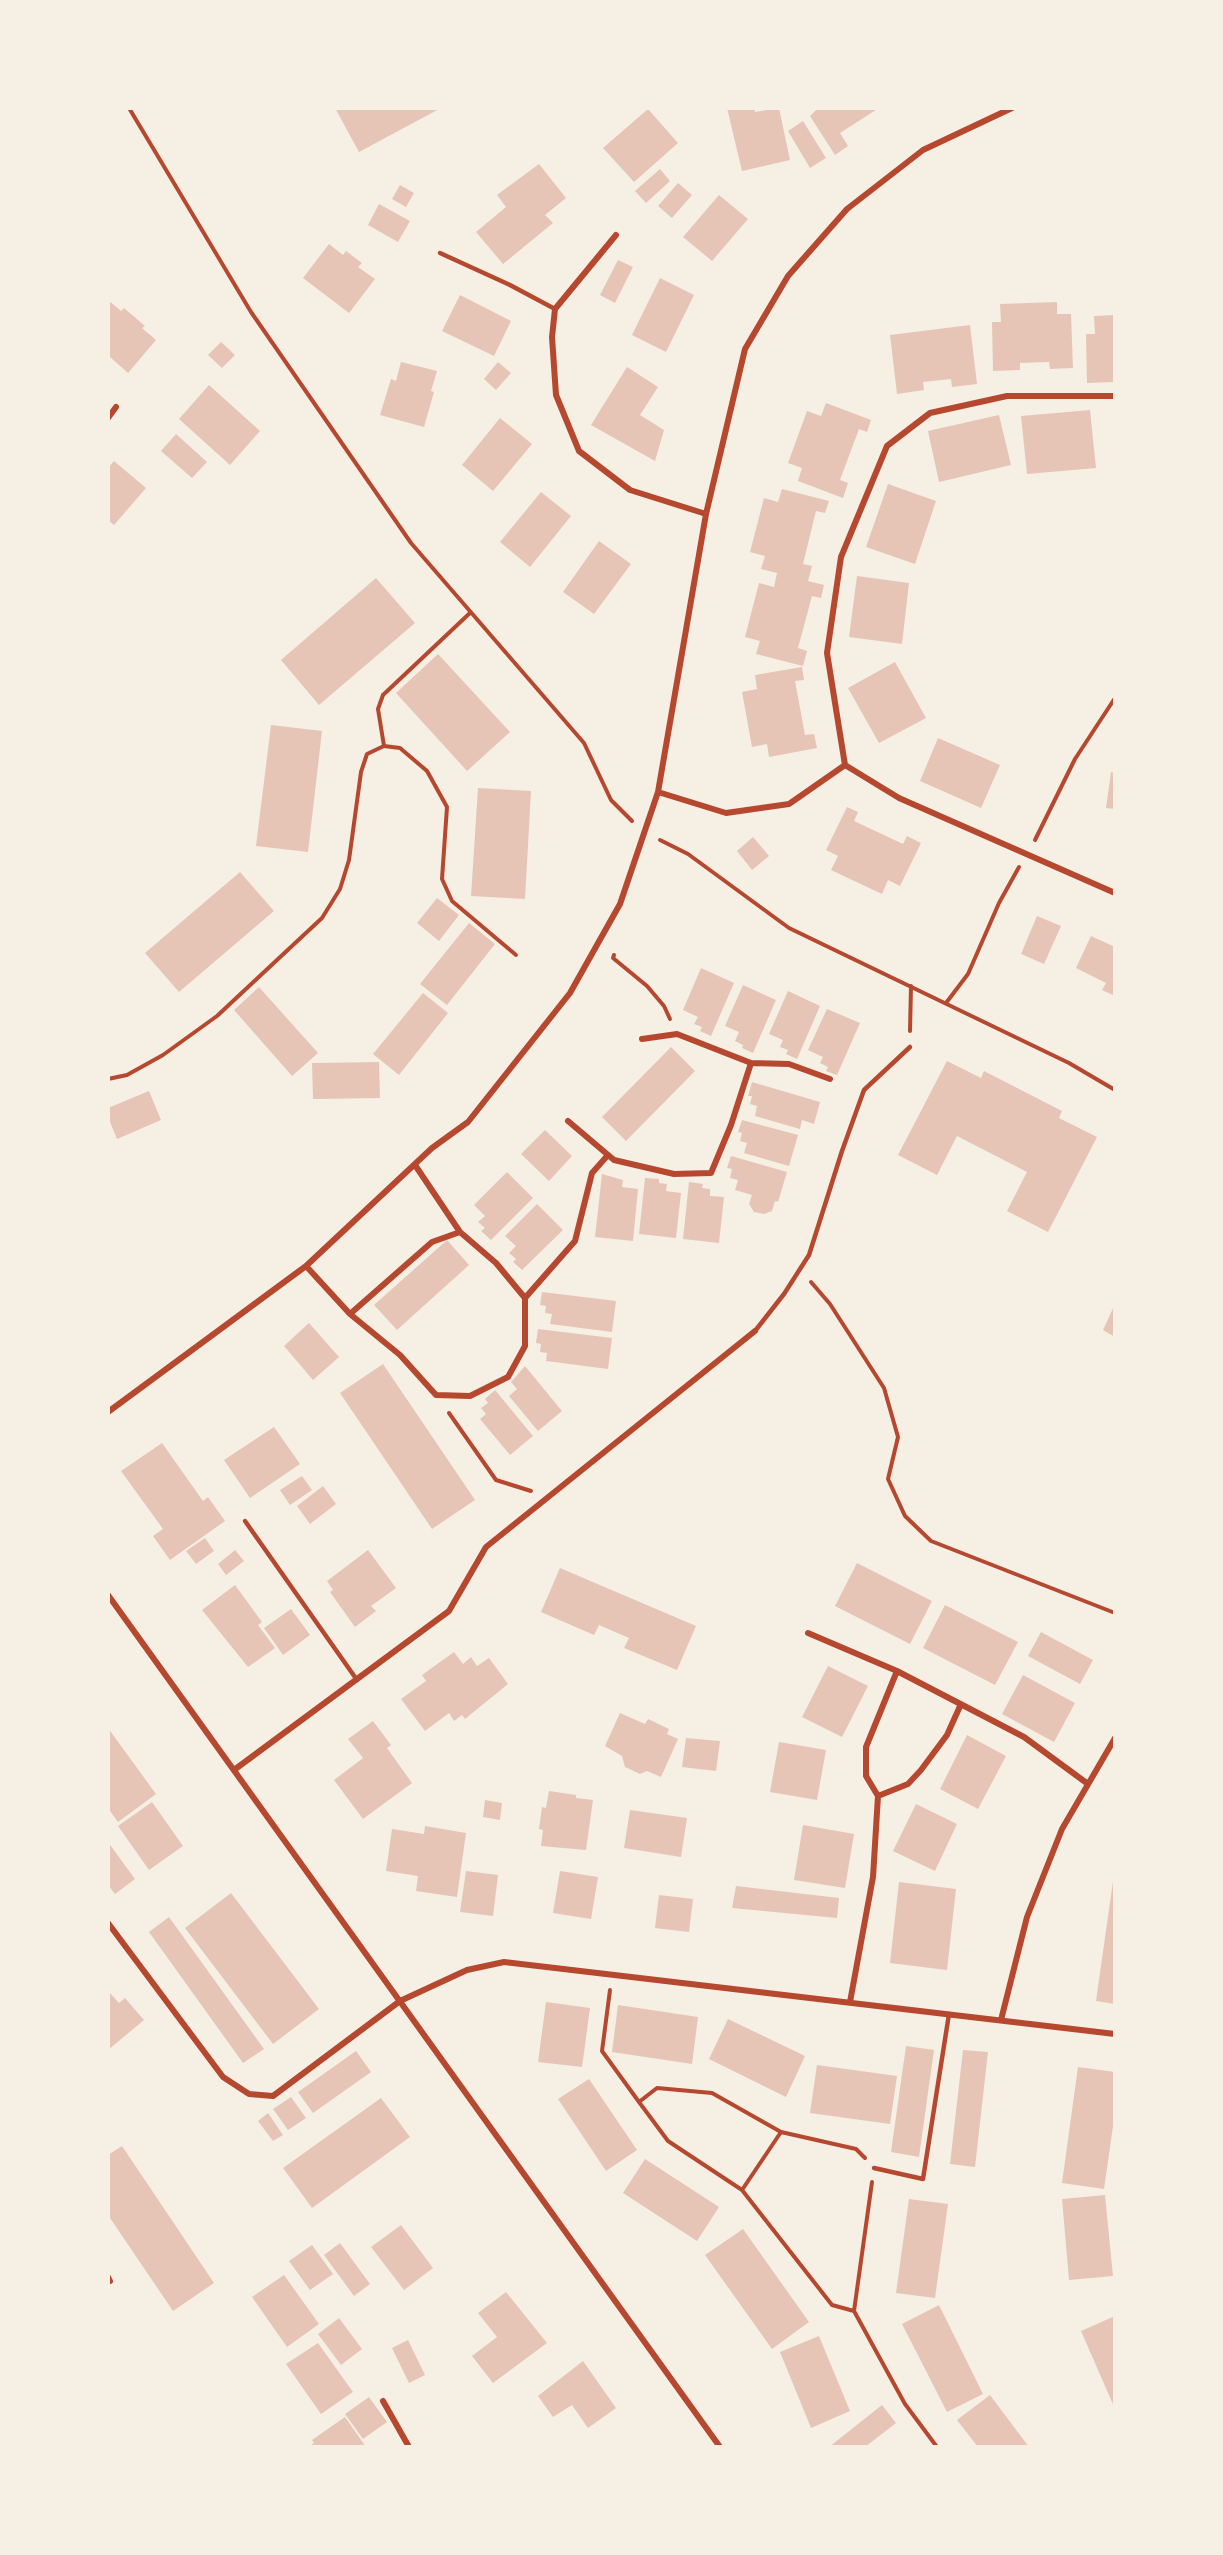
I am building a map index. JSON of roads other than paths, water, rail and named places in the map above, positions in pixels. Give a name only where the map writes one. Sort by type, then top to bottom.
[{"type":"street","points":[[108,1412],[306,1266],[432,1148],[468,1122],[570,993],[620,904],[658,792],[706,514],[745,349],[788,276],[847,209],[923,150],[1012,108]]},
{"type":"street","points":[[616,236],[555,309],[552,337],[556,395],[579,451],[630,490],[706,514]]},
{"type":"street","points":[[1115,396],[1007,396],[930,413],[887,446],[841,557],[827,653],[845,765],[899,798],[1115,893]]},
{"type":"street","points":[[108,418],[116,407]]},
{"type":"street","points":[[658,792],[726,813],[789,804],[845,765]]},
{"type":"street","points":[[642,1039],[677,1034],[751,1063],[789,1064],[830,1079]]},
{"type":"street","points":[[568,1121],[614,1160],[674,1174],[711,1173],[731,1125],[751,1063]]},
{"type":"street","points":[[525,1298],[575,1241],[592,1173],[608,1155]]},
{"type":"street","points":[[306,1266],[350,1314],[400,1355],[436,1395],[470,1396],[508,1377],[525,1346],[525,1298],[496,1263],[460,1232],[415,1165]]},
{"type":"street","points":[[350,1314],[432,1242],[460,1232]]},
{"type":"street","points":[[234,1770],[449,1611],[486,1548],[755,1331]]},
{"type":"street","points":[[108,1595],[720,2447]]},
{"type":"street","points":[[808,1633],[897,1671],[1024,1737],[1088,1784]]},
{"type":"street","points":[[850,2002],[873,1877],[878,1796],[866,1776],[866,1747],[897,1671]]},
{"type":"street","points":[[878,1796],[908,1784],[921,1770],[947,1735],[961,1704]]},
{"type":"street","points":[[1001,2020],[1027,1917],[1062,1829],[1115,1738]]},
{"type":"street","points":[[108,1923],[223,2077],[249,2094],[273,2096],[400,2001],[467,1970],[504,1962],[1115,2034]]},
{"type":"street","points":[[383,2401],[409,2447]]},
{"type":"lane","points":[[440,253],[510,285],[555,309]]},
{"type":"lane","points":[[755,1331],[809,1255],[864,1090],[910,1047]]},
{"type":"lane","points":[[246,1521],[357,1680]]},
{"type":"lane","points":[[874,2168],[923,2179],[949,2014]]}]
